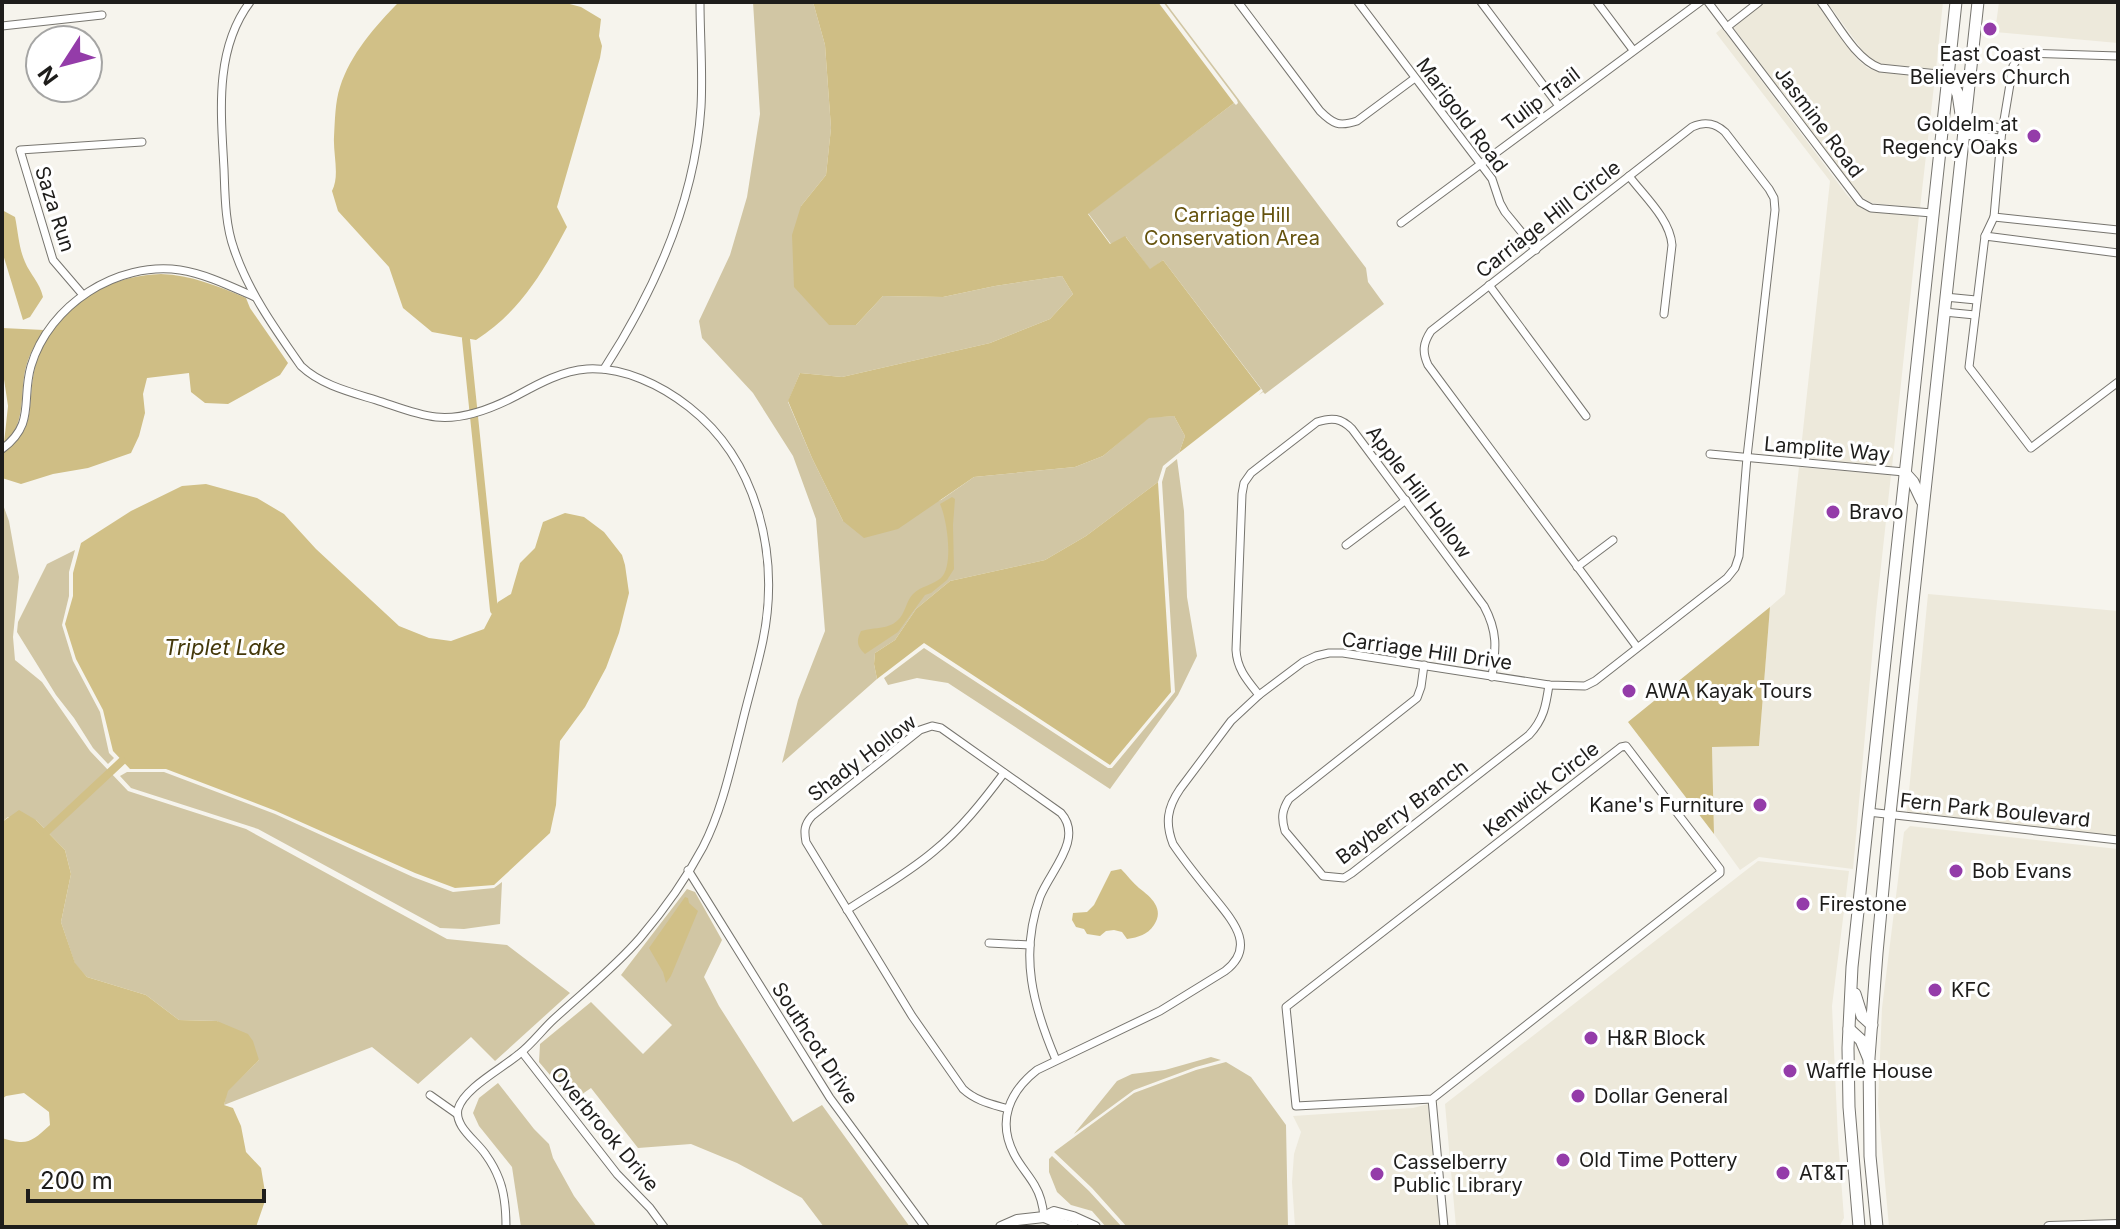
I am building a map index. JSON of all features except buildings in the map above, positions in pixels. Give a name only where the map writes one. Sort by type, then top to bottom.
[{"type":"main road","points":[[1859,1227],[1849,1107],[1852,982],[1956,2]]},
{"type":"main road","points":[[1877,1227],[1870,1156],[1869,1058],[1890,814],[1978,2]]},
{"type":"main road","points":[[1953,28],[1957,60],[1970,71]]},
{"type":"main road","points":[[1948,75],[1958,94],[1964,129]]},
{"type":"main road","points":[[1908,438],[1914,454],[1927,463]]},
{"type":"main road","points":[[1904,472],[1919,492],[1923,505]]},
{"type":"main road","points":[[1852,982],[1862,1016],[1872,1025]]},
{"type":"main road","points":[[1849,1029],[1861,1040],[1869,1058]]},
{"type":"street","points":[[250,2],[232,37],[221,87],[224,186],[232,245],[255,297],[301,366],[311,376],[347,392],[440,418],[470,414],[504,403],[543,382],[583,370],[604,369],[652,383],[674,395],[717,432],[744,473],[761,518],[768,566],[764,637],[725,788],[703,846],[657,918],[638,940],[522,1052],[466,1094],[457,1114]]},
{"type":"street","points":[[604,369],[648,296],[677,226],[701,106],[700,2]]},
{"type":"street","points":[[1238,2],[1320,111],[1336,124],[1346,125],[1357,121],[1415,78]]},
{"type":"street","points":[[1481,2],[1559,106]]},
{"type":"street","points":[[1597,2],[1633,50]]},
{"type":"street","name":"Tulip Trail","points":[[1401,223],[1700,2]]},
{"type":"street","name":"Jasmine Road","points":[[1708,2],[1860,202],[1871,208],[1932,213]]},
{"type":"street","points":[[1727,27],[1759,2]]},
{"type":"street","points":[[1821,2],[1861,57],[1871,64],[1880,68],[1948,75]]},
{"type":"street","name":"Marigold Road","points":[[1363,4],[1481,164],[1496,187],[1505,212],[1536,250]]},
{"type":"street","points":[[2,26],[102,15]]},
{"type":"street","points":[[2118,56],[2021,53],[2013,66],[2001,138],[1994,217],[1985,236],[1969,367],[2031,448],[2118,382]]},
{"type":"street","name":"Carriage Hill Circle","points":[[1637,647],[1428,365],[1424,356],[1425,339],[1431,331],[1692,127],[1708,123],[1718,126],[1774,198],[1747,457]]},
{"type":"street","points":[[1964,129],[2003,128]]},
{"type":"street","points":[[1964,129],[2001,138]]},
{"type":"street","name":"Saza Run","points":[[83,295],[53,260],[20,150],[142,142]]},
{"type":"street","points":[[1629,176],[1671,233],[1664,314]]},
{"type":"street","points":[[1994,217],[2118,230]]},
{"type":"street","points":[[1985,236],[2118,253]]},
{"type":"street","points":[[2,449],[21,431],[30,369],[36,351],[63,312],[100,284],[142,271],[180,270],[255,297]]},
{"type":"street","points":[[1489,285],[1586,416]]},
{"type":"street","points":[[1945,297],[1976,300]]},
{"type":"street","points":[[1944,312],[1975,315]]},
{"type":"street","name":"Apple Hill Hollow","points":[[1259,695],[1240,671],[1236,650],[1244,483],[1251,473],[1317,422],[1327,418],[1345,422],[1352,429],[1484,606],[1492,619],[1496,645],[1492,677]]},
{"type":"street","name":"Lamplite Way","points":[[1710,454],[1904,472]]},
{"type":"street","name":"Carriage Hill Drive","points":[[1008,1109],[1014,1093],[1037,1070],[1160,1011],[1233,965],[1241,946],[1235,924],[1173,844],[1167,819],[1171,801],[1231,721],[1259,695],[1303,662],[1329,653],[1549,685],[1585,686],[1727,578],[1735,568],[1739,556],[1747,457]]},
{"type":"street","points":[[1346,545],[1406,500]]},
{"type":"street","points":[[1577,567],[1613,540]]},
{"type":"street","name":"Bayberry Branch","points":[[1424,665],[1417,698],[1289,799],[1284,807],[1282,822],[1285,831],[1323,876],[1344,878],[1352,873],[1529,735],[1545,712],[1549,685]]},
{"type":"street","name":"Shady Hollow","points":[[1008,1109],[984,1103],[963,1089],[912,1016],[806,842],[806,822],[812,816],[920,730],[932,726],[941,728],[1066,819],[1070,836],[1041,896],[1030,945],[1033,996],[1056,1060]]},
{"type":"street","name":"Kenwick Circle","points":[[1626,746],[1720,873],[1432,1099],[1296,1106],[1286,1007],[1626,746]]},
{"type":"street","points":[[847,910],[933,852],[968,818],[1004,773]]},
{"type":"street","name":"Fern Park Boulevard","points":[[1868,812],[2118,840]]},
{"type":"street","name":"Southcot Drive","points":[[688,870],[830,1098],[925,1227]]},
{"type":"street","points":[[989,943],[1030,945]]},
{"type":"street","name":"Overbrook Drive","points":[[522,1052],[617,1174],[664,1227]]},
{"type":"street","points":[[430,1095],[457,1114],[463,1128],[485,1153],[500,1181],[506,1227]]},
{"type":"street","points":[[1432,1099],[1444,1227]]},
{"type":"street","points":[[1008,1109],[1006,1126],[1009,1142],[1014,1155],[1036,1187],[1044,1217]]},
{"type":"street","points":[[1001,1227],[1054,1212],[1095,1227]]},
{"type":"street","points":[[1044,1217],[1073,1227]]},
{"type":"street","points":[[2049,1227],[2118,1225]]},
{"type":"shaded area","points":[[813,2],[1158,2],[1234,103],[1088,214],[1110,244],[1125,236],[1150,269],[1163,260],[1261,389],[1179,453],[1185,436],[1174,416],[1149,418],[1103,456],[1075,467],[974,477],[898,529],[864,538],[843,521],[788,401],[800,373],[842,377],[990,343],[1050,319],[1073,294],[1062,276],[943,297],[883,296],[856,325],[829,325],[794,287],[792,235],[801,206],[826,175],[831,128],[825,45]]},
{"type":"shaded area","points":[[1765,2],[1816,2],[1857,59],[1868,68],[1879,72],[1935,77],[1920,208],[1872,203],[1854,189],[1733,27]]},
{"type":"shaded area","points":[[1827,2],[1943,2],[1936,69],[1873,61]]},
{"type":"shaded area","points":[[1999,2],[2118,2],[2118,43],[1995,32]]},
{"type":"shaded area","points":[[1722,28],[1857,205],[1870,212],[1919,216],[1892,467],[1800,458],[1830,181],[1716,33]]},
{"type":"shaded area","points":[[161,274],[194,279],[246,298],[288,363],[280,375],[228,404],[205,403],[191,392],[189,373],[147,378],[143,394],[145,413],[131,453],[88,468],[21,484],[2,478],[2,454],[26,427],[37,359],[59,323],[79,303],[102,288],[130,278]]},
{"type":"shaded area","points":[[2,328],[44,330],[26,365],[16,428],[4,443],[8,406],[2,366]]},
{"type":"shaded area","points":[[1799,467],[1891,475],[1853,869],[1759,857],[1740,870],[1714,834],[1712,747],[1759,746],[1770,607],[1785,594]]},
{"type":"shaded area","points":[[1158,482],[1171,692],[1110,765],[924,643],[877,679],[875,653],[895,640],[916,609],[950,581],[1045,560],[1086,536]]},
{"type":"shaded area","points":[[1928,594],[2118,611],[2118,836],[1907,812]]},
{"type":"shaded area","points":[[1770,607],[1759,746],[1712,747],[1714,834],[1628,722]]},
{"type":"shaded area","points":[[1910,826],[2118,849],[2118,1227],[1889,1227],[1878,1104],[1882,1008],[1904,832]]},
{"type":"shaded area","points":[[1758,861],[1849,871],[1832,1006],[1844,1218],[1839,1227],[1456,1227],[1445,1104]]},
{"type":"shaded area","points":[[1428,1104],[1440,1227],[1295,1227],[1292,1182],[1294,1154],[1301,1132],[1293,1116],[1413,1108]]},
{"type":"green space","points":[[753,2],[813,2],[825,45],[831,128],[826,175],[801,206],[856,325],[883,296],[943,297],[1062,276],[1073,294],[1050,319],[990,343],[842,377],[800,373],[788,402],[843,521],[941,500],[974,477],[1075,467],[1103,456],[1149,417],[1174,416],[1185,436],[1179,453],[1163,466],[1158,482],[1086,536],[1045,560],[950,581],[916,609],[895,640],[875,653],[877,679],[782,763],[798,700],[825,631],[816,519],[793,456],[753,393],[702,338],[699,321],[730,255],[747,197],[760,114]]},
{"type":"green space","name":"Carriage Hill Conservation Area","points":[[1163,2],[1366,268],[1368,282],[1384,304],[1265,394],[1259,395],[1263,391],[1163,260],[1150,270],[1126,237],[1111,244],[1088,213],[1238,103]]},
{"type":"green space","points":[[1177,459],[1184,511],[1187,597],[1197,656],[1178,695],[1110,789],[948,683],[917,678],[888,685],[884,678],[924,648],[1112,768],[1175,692],[1162,482],[1166,468]]},
{"type":"green space","points":[[2,502],[9,521],[19,577],[13,637],[15,660],[42,682],[90,751],[128,791],[246,829],[447,939],[507,945],[570,993],[495,1061],[471,1037],[418,1084],[372,1047],[224,1105],[227,1091],[259,1060],[217,1021],[179,1020],[146,995],[87,977],[75,964],[61,922],[71,874],[65,850],[36,820],[8,817],[2,822]]},
{"type":"green space","points":[[75,550],[62,625],[73,661],[100,712],[109,753],[114,758],[108,764],[56,695],[17,632],[18,622],[47,564]]},
{"type":"green space","points":[[127,772],[164,772],[275,814],[453,892],[494,888],[502,882],[500,924],[464,929],[440,928],[258,829],[131,788],[120,776]]},
{"type":"green space","points":[[687,889],[695,892],[722,940],[704,977],[793,1122],[822,1105],[910,1227],[824,1227],[802,1198],[737,1163],[691,1144],[638,1148],[591,1088],[572,1101],[539,1062],[540,1044],[591,1002],[643,1054],[672,1025],[621,975]]},
{"type":"green space","points":[[1211,1057],[1221,1060],[1134,1090],[1074,1134],[1117,1081],[1132,1074],[1165,1070]]},
{"type":"green space","points":[[1226,1062],[1251,1077],[1286,1125],[1288,1227],[1127,1227],[1054,1152],[1134,1093]]},
{"type":"green space","points":[[498,1083],[549,1144],[553,1158],[574,1196],[597,1227],[521,1227],[512,1167],[479,1126],[473,1113],[479,1098]]},
{"type":"green space","points":[[1052,1156],[1122,1227],[1106,1227],[1092,1211],[1071,1205],[1057,1192],[1049,1172]]},
{"type":"water","points":[[399,2],[562,2],[581,7],[601,19],[600,58],[557,207],[567,227],[518,304],[476,340],[432,332],[403,308],[389,267],[338,211],[332,191],[336,172],[337,99],[344,75],[364,42]]},
{"type":"water","points":[[2,210],[15,217],[23,257],[43,297],[30,317],[23,320],[2,251]]},
{"type":"water","name":"Triplet Lake","points":[[206,484],[257,498],[284,514],[316,549],[399,626],[429,638],[451,641],[484,629],[498,602],[511,594],[520,563],[535,548],[543,522],[565,513],[584,517],[604,532],[622,555],[629,593],[619,633],[606,668],[585,707],[560,741],[556,805],[550,833],[494,885],[455,888],[276,811],[166,769],[130,769],[113,751],[103,710],[76,659],[65,624],[73,596],[73,573],[81,543],[131,511],[182,486]]},
{"type":"water","points":[[952,497],[955,499],[954,569],[947,580],[925,595],[898,632],[865,654],[858,643],[861,631],[896,622],[913,594],[941,578],[945,572],[948,542],[940,504]]},
{"type":"water","points":[[19,810],[36,820],[65,850],[71,874],[61,922],[75,963],[87,977],[146,995],[179,1020],[217,1021],[248,1034],[253,1041],[259,1060],[228,1091],[224,1105],[233,1108],[241,1126],[246,1152],[261,1168],[266,1198],[256,1227],[2,1227],[2,1138],[29,1141],[50,1125],[49,1112],[24,1093],[2,1099],[2,822]]},
{"type":"water","points":[[1121,869],[1155,904],[1158,914],[1154,925],[1142,935],[1127,939],[1122,932],[1114,930],[1100,936],[1087,934],[1084,929],[1076,927],[1072,920],[1073,913],[1087,912],[1094,905],[1111,871]]},
{"type":"water","points":[[685,897],[698,911],[666,983],[649,948]]},
{"type":"waterway","points":[[466,339],[494,610]]},
{"type":"waterway","points":[[47,831],[122,761]]},
{"type":"place","name":"East Coast Believers Church","points":[[1990,29]]},
{"type":"place","name":"Goldelm at Regency Oaks","points":[[2034,136]]},
{"type":"place","name":"Bravo","points":[[1833,512]]},
{"type":"place","name":"AWA Kayak Tours","points":[[1629,691]]},
{"type":"place","name":"Kane's Furniture","points":[[1760,805]]},
{"type":"place","name":"Bob Evans","points":[[1956,871]]},
{"type":"place","name":"Firestone","points":[[1803,904]]},
{"type":"place","name":"KFC","points":[[1935,990]]},
{"type":"place","name":"H&R Block","points":[[1591,1038]]},
{"type":"place","name":"Waffle House","points":[[1790,1071]]},
{"type":"place","name":"Dollar General","points":[[1578,1096]]},
{"type":"place","name":"Old Time Pottery","points":[[1563,1160]]},
{"type":"place","name":"AT&T","points":[[1783,1173]]},
{"type":"place","name":"Casselberry Public Library","points":[[1377,1174]]}]
